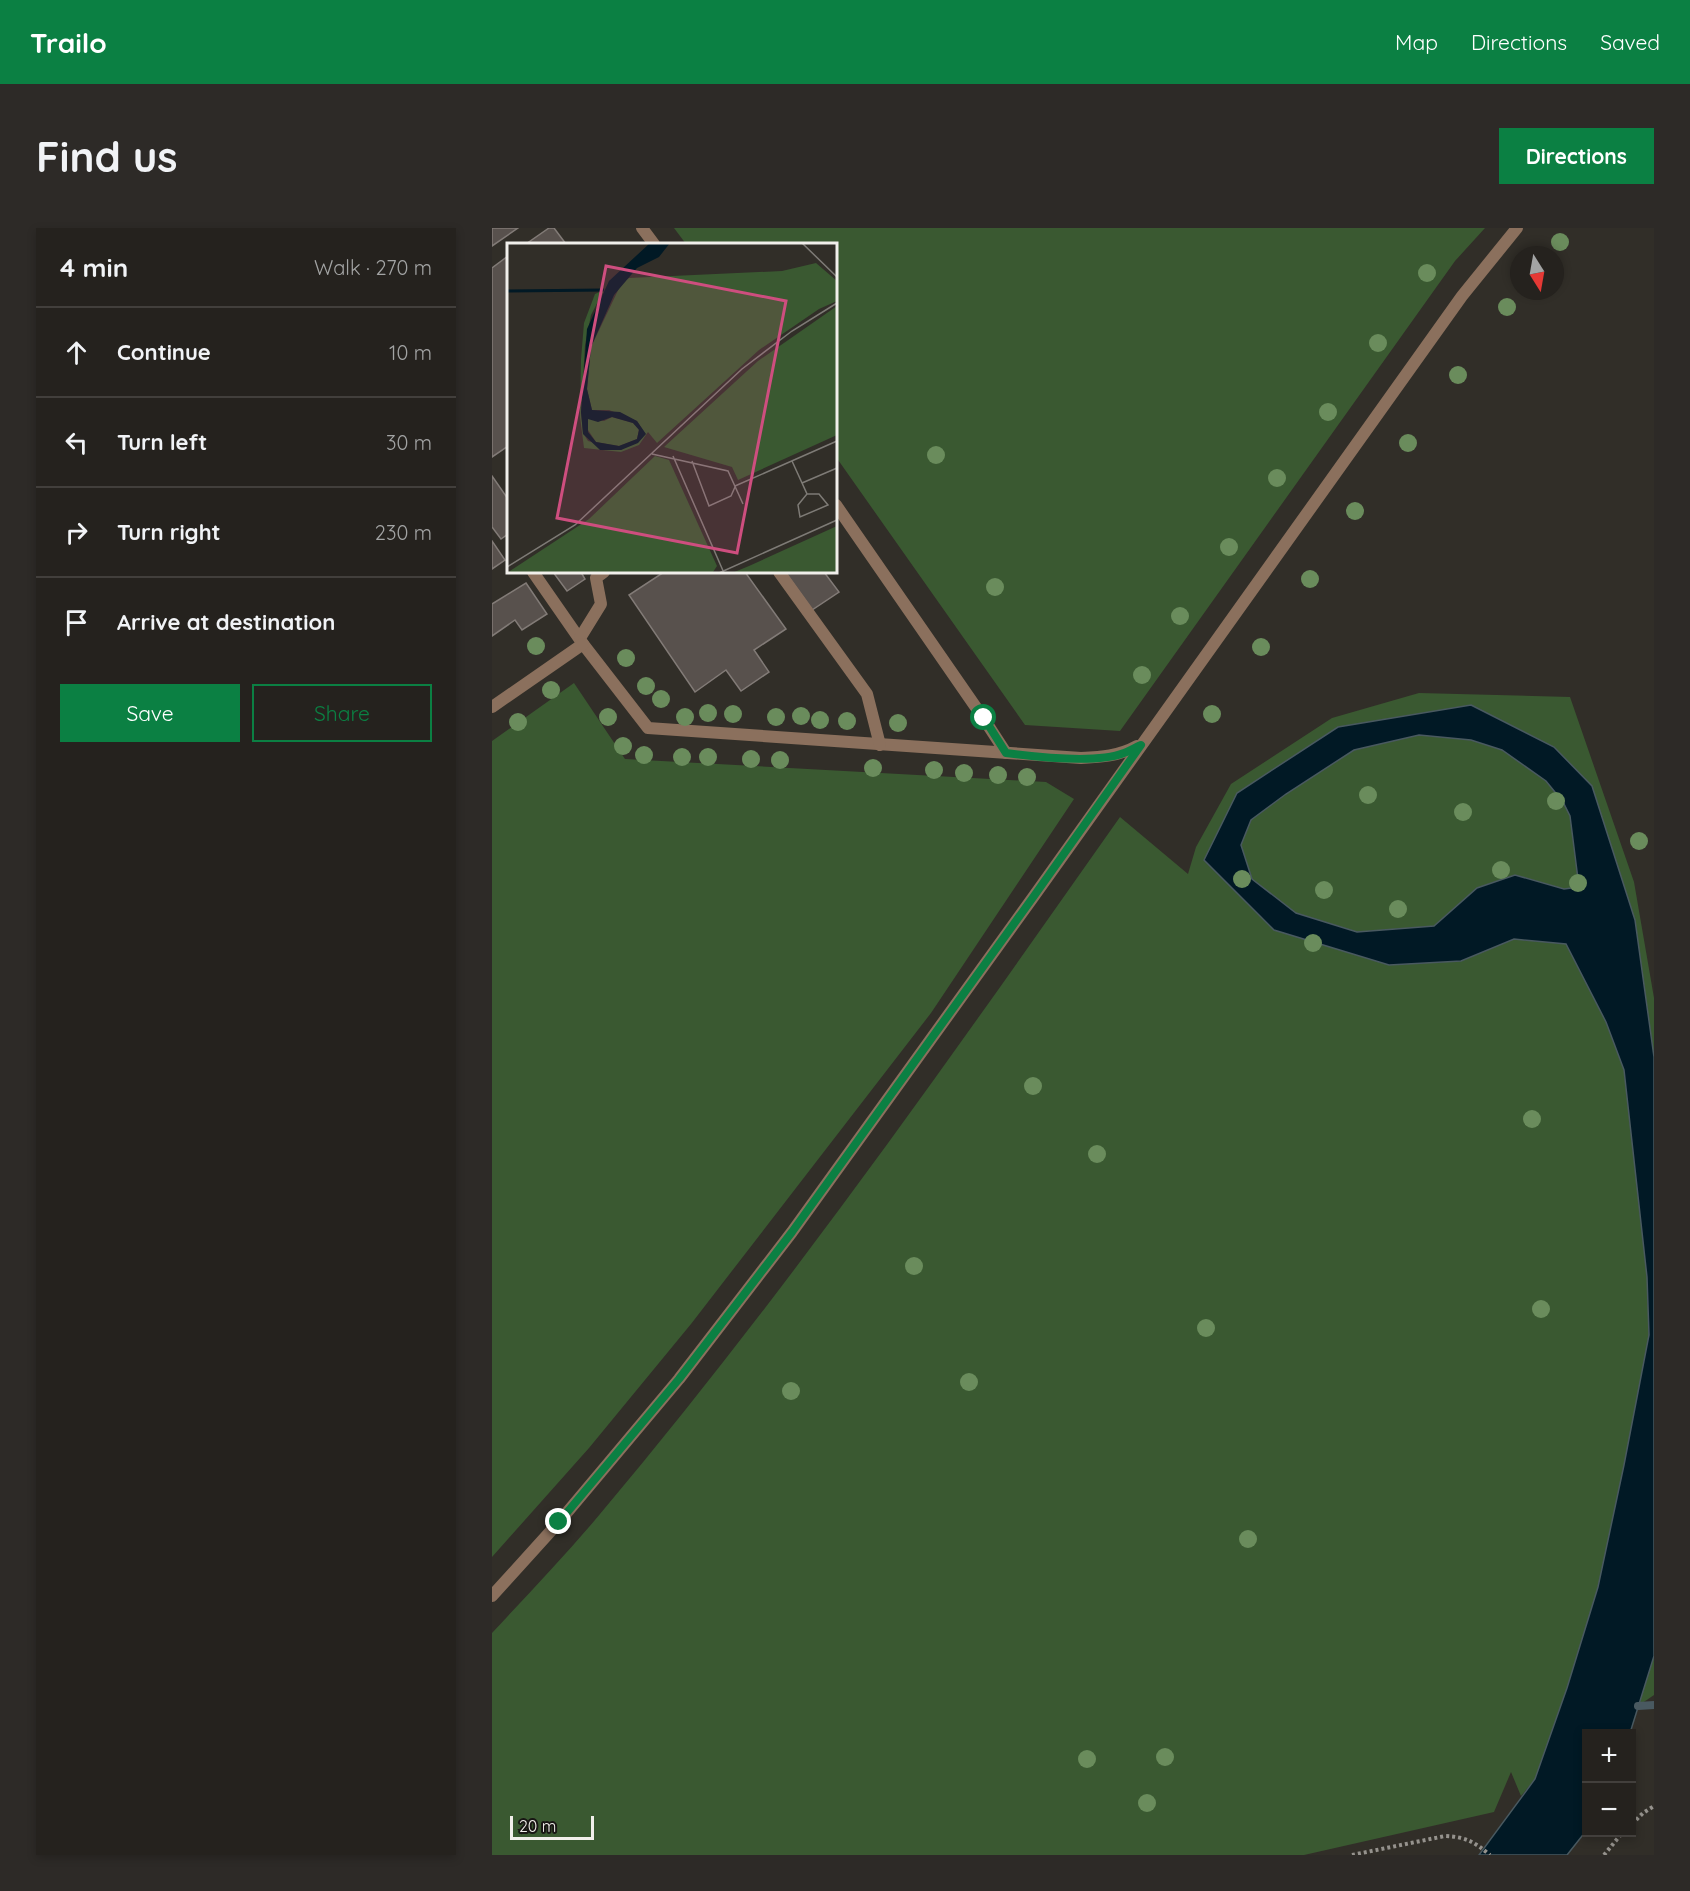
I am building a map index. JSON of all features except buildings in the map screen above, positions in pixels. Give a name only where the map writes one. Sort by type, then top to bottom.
[{"type":"lane","points":[[642,228],[653,243]]},
{"type":"lane","points":[[492,1596],[559,1522],[679,1379],[792,1232],[1462,296],[1517,228]]},
{"type":"lane","points":[[837,506],[1006,753]]},
{"type":"lane","points":[[534,573],[581,641],[648,728],[1081,758],[1124,754],[1141,745]]},
{"type":"lane","points":[[492,707],[581,641],[601,604],[596,578],[603,573]]},
{"type":"lane","points":[[780,573],[867,694],[880,745]]},
{"type":"path","points":[[1636,1820],[1654,1806]]},
{"type":"path","points":[[1352,1855],[1445,1836],[1459,1836],[1472,1841],[1490,1855]]},
{"type":"path","points":[[1604,1855],[1620,1837]]},
{"type":"green space","points":[[674,228],[1485,228],[1455,261],[1120,731],[1025,725],[837,458],[837,243],[685,243]]},
{"type":"green space","points":[[574,683],[625,759],[1046,782],[1074,799],[931,1013],[691,1324],[589,1448],[492,1557],[492,741]]},
{"type":"green space","points":[[1419,693],[1570,697],[1634,882],[1654,998],[1654,1057],[1635,920],[1554,747],[1338,727],[1204,859],[1274,930],[1461,961],[1514,939],[1567,944],[1606,1022],[1624,1070],[1647,1277],[1649,1335],[1598,1587],[1567,1688],[1535,1779],[1521,1796],[1511,1772],[1494,1812],[1304,1855],[492,1855],[492,1633],[587,1529],[737,1345],[868,1171],[1120,817],[1188,874],[1196,847],[1231,784],[1332,718]]},
{"type":"green space","points":[[1419,735],[1471,740],[1502,750],[1546,781],[1563,802],[1570,816],[1579,887],[1564,889],[1515,875],[1477,888],[1434,926],[1357,932],[1296,913],[1252,879],[1241,845],[1251,820],[1286,794],[1354,750]]},
{"type":"green space","points":[[1654,1656],[1654,1695],[1638,1706]]},
{"type":"water","points":[[1471,705],[1554,747],[1592,786],[1635,920],[1654,1057],[1654,1656],[1631,1729],[1582,1729],[1582,1836],[1567,1855],[1479,1855],[1535,1779],[1567,1688],[1598,1587],[1649,1335],[1647,1277],[1624,1070],[1606,1022],[1566,944],[1514,939],[1461,961],[1389,965],[1274,930],[1204,860],[1237,793],[1338,727]],"holes":[[[1419,735],[1471,740],[1502,750],[1546,781],[1563,802],[1570,816],[1579,887],[1564,889],[1515,875],[1477,888],[1434,926],[1357,932],[1296,913],[1252,879],[1241,845],[1251,820],[1286,794],[1354,750]]]},
{"type":"waterway","points":[[1638,1706],[1654,1705]]},
{"type":"route","points":[[559,1522],[679,1379],[792,1232],[1141,745],[1124,754],[1107,757],[1081,758],[1006,753],[984,718]]}]
